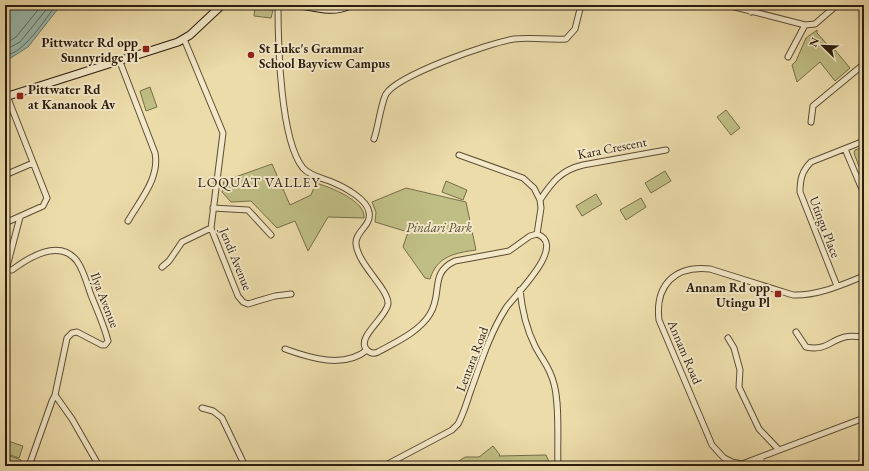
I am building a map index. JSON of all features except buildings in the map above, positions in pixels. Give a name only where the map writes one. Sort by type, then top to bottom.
[{"type":"main road","points":[[6,96],[120,62],[184,39],[222,5]]},
{"type":"main road","points":[[301,5],[334,10],[350,5]]},
{"type":"street","points":[[278,5],[283,103],[296,156],[307,171],[339,185],[363,201],[369,211],[367,223],[357,236],[356,244],[362,263],[386,294],[388,304],[384,314],[364,340],[364,346],[371,353],[378,352],[416,330],[424,323],[435,302],[439,276],[447,265],[455,261],[509,251],[530,236],[537,234],[541,208],[540,200],[534,188],[523,178],[459,155]]},
{"type":"street","points":[[374,139],[386,95],[398,83],[460,54],[508,41],[536,38],[566,39],[576,29],[581,5]]},
{"type":"street","points":[[727,5],[805,25],[815,24],[837,5]]},
{"type":"street","points":[[751,12],[755,5]]},
{"type":"street","points":[[788,56],[805,25]]},
{"type":"street","name":"Jendi Avenue","points":[[184,39],[223,133],[211,228],[238,296],[243,302],[248,304],[275,296],[291,294]]},
{"type":"street","points":[[120,62],[155,153],[157,163],[154,177],[128,221]]},
{"type":"street","points":[[811,122],[813,106],[864,64]]},
{"type":"street","points":[[5,223],[43,206],[47,200],[6,96]]},
{"type":"street","name":"Utingu Place","points":[[837,286],[800,192],[800,180],[805,168],[811,162],[864,141]]},
{"type":"street","points":[[845,149],[864,194]]},
{"type":"street","name":"Kara Crescent","points":[[540,200],[551,183],[560,174],[571,168],[666,150]]},
{"type":"street","points":[[5,175],[33,163]]},
{"type":"street","points":[[213,208],[248,210],[271,234]]},
{"type":"street","points":[[6,272],[20,217]]},
{"type":"street","points":[[162,267],[169,261],[182,242],[211,228]]},
{"type":"street","name":"Lentara Road","points":[[384,466],[452,430],[458,424],[462,417],[494,328],[506,307],[536,270],[546,251],[546,241],[542,236],[537,234]]},
{"type":"street","name":"Ilya Avenue","points":[[6,272],[12,270],[26,259],[41,253],[55,251],[72,256],[78,263],[90,291],[106,336],[107,343],[102,345],[79,332],[72,333],[69,336],[66,342],[56,395],[52,401],[29,466]]},
{"type":"street","name":"Annam Road","points":[[864,276],[814,294],[793,295],[722,273],[697,268],[686,270],[676,275],[667,283],[661,292],[658,307],[659,320],[712,445],[724,458],[737,464],[760,458],[864,418]]},
{"type":"street","points":[[520,290],[522,309],[528,330],[535,348],[548,366],[554,384],[558,466]]},
{"type":"street","points":[[796,332],[806,347],[815,348],[830,344],[845,337],[864,337]]},
{"type":"street","points":[[728,338],[734,348],[740,370],[739,387],[759,429],[779,450]]},
{"type":"street","points":[[285,349],[301,355],[330,361],[352,358],[367,350]]},
{"type":"street","points":[[56,395],[100,466]]},
{"type":"street","points":[[202,408],[212,411],[222,418],[245,466]]},
{"type":"street","points":[[760,458],[763,466]]},
{"type":"green space","points":[[255,7],[273,10],[271,18],[254,16]]},
{"type":"green space","points":[[817,30],[817,33],[833,51],[835,50],[850,68],[835,81],[820,62],[797,82],[792,65],[796,61],[806,38]]},
{"type":"green space","points":[[150,87],[157,107],[146,111],[140,91]]},
{"type":"green space","points":[[726,110],[740,128],[731,135],[717,117]]},
{"type":"green space","points":[[864,147],[864,180],[854,153],[855,150]]},
{"type":"green space","points":[[272,164],[290,205],[311,195],[316,183],[338,191],[353,201],[363,212],[364,218],[328,217],[308,251],[295,221],[277,228],[251,201],[231,202],[222,192],[224,181]]},
{"type":"green space","points":[[665,171],[671,181],[651,193],[645,183]]},
{"type":"green space","points":[[446,181],[467,190],[463,200],[442,192]]},
{"type":"green space","name":"Pindari Park","points":[[406,188],[466,202],[476,250],[454,254],[448,257],[437,265],[430,279],[425,278],[403,247],[408,232],[375,222],[376,212],[372,202]]},
{"type":"green space","points":[[596,194],[602,204],[582,216],[576,206]]},
{"type":"green space","points":[[641,198],[646,207],[626,220],[620,210]]},
{"type":"green space","points":[[5,440],[23,446],[19,458],[5,453]]},
{"type":"green space","points":[[493,446],[500,455],[499,456],[546,455],[551,466],[451,466],[465,457],[479,457]]},
{"type":"green space","points":[[5,454],[21,460],[19,466],[5,466]]},
{"type":"water","points":[[5,5],[61,5],[28,47],[9,59],[5,58]]},
{"type":"place","name":"Pittwater Rd opp Sunnyridge Pl","points":[[146,49]]},
{"type":"place","name":"St Luke's Grammar School Bayview Campus","points":[[251,55]]},
{"type":"place","name":"Pittwater Rd at Kananook Av","points":[[20,96]]},
{"type":"place","name":"Annam Rd opp Utingu Pl","points":[[778,294]]},
{"type":"district","name":"LOQUAT VALLEY","points":[[259,182]]}]
